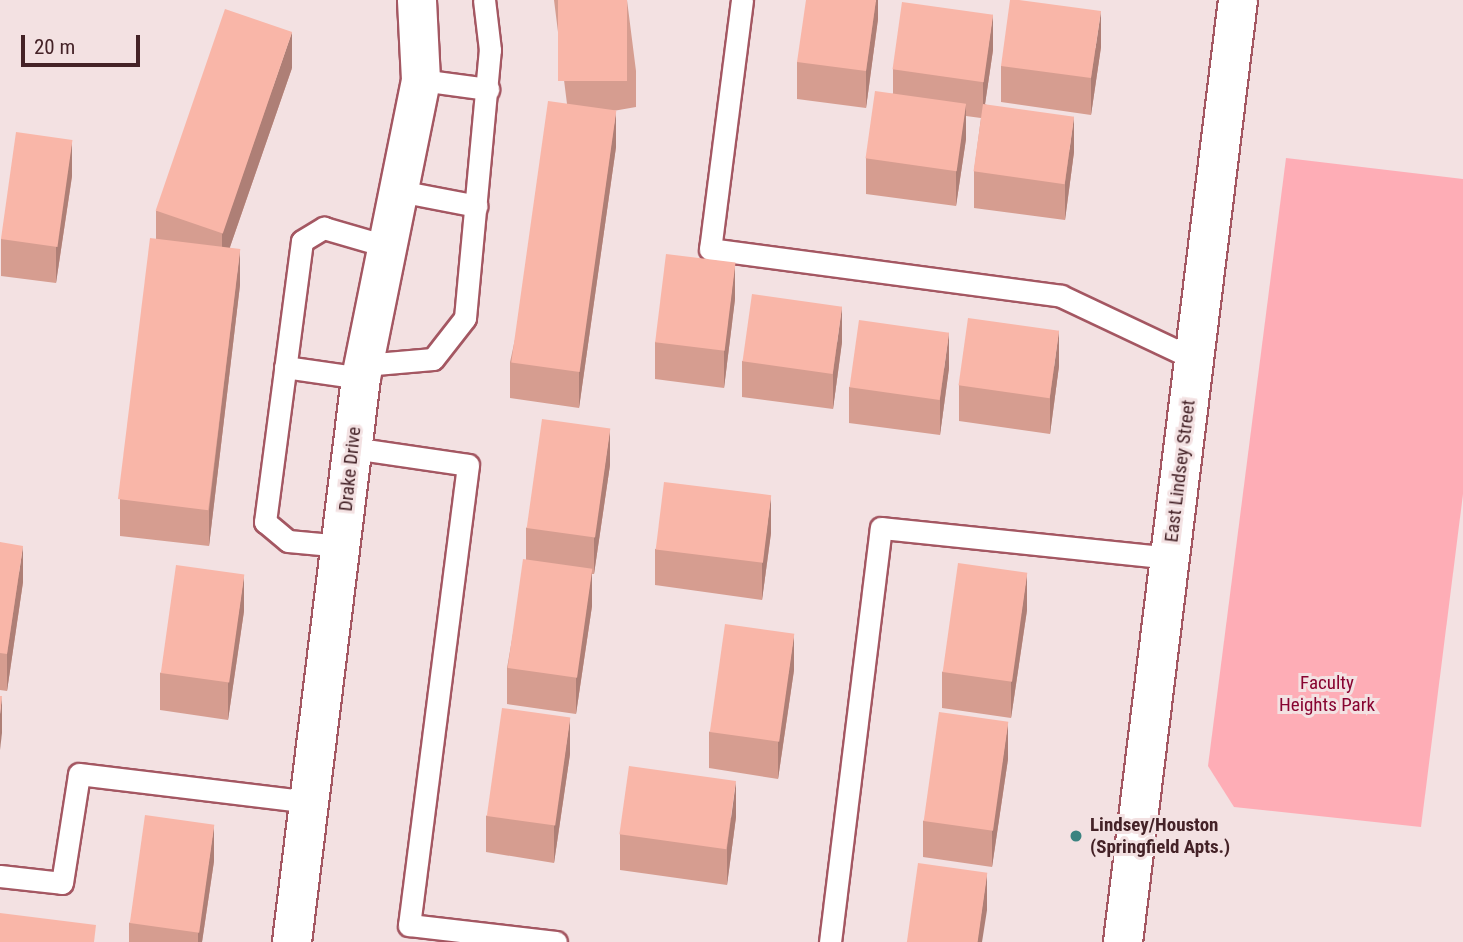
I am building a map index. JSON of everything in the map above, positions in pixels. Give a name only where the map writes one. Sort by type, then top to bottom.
[{"type":"street","name":"Drake Drive","points":[[292,942],[362,372],[421,80],[417,0]]},
{"type":"street","name":"East Lindsey Street","points":[[1123,942],[1238,0]]},
{"type":"lane","points":[[285,367],[362,372],[433,359],[465,318],[488,89],[484,0]]},
{"type":"lane","points":[[742,0],[710,249],[1060,296],[1194,359]]},
{"type":"lane","points":[[421,80],[488,89]]},
{"type":"lane","points":[[399,191],[477,206]]},
{"type":"lane","points":[[342,546],[288,541],[265,522],[302,241],[324,229],[386,246]]},
{"type":"lane","points":[[352,448],[468,465],[409,925],[556,942]]},
{"type":"lane","points":[[830,942],[881,528],[1170,558]]},
{"type":"lane","points":[[0,876],[62,883],[79,774],[310,802]]},
{"type":"green space","name":"Faculty Heights Park","points":[[1286,158],[1463,179],[1463,494],[1421,827],[1234,807],[1208,766]]},
{"type":"building","points":[[558,0],[627,0],[627,81],[558,81]]},
{"type":"building","points":[[806,0],[876,0],[866,71],[797,62]]},
{"type":"building","points":[[1010,0],[1101,11],[1091,78],[1001,66]]},
{"type":"building","points":[[902,2],[993,15],[984,82],[893,69]]},
{"type":"building","points":[[225,9],[292,32],[223,234],[156,210]]},
{"type":"building","points":[[875,91],[966,104],[957,171],[866,158]]},
{"type":"building","points":[[548,101],[616,111],[580,372],[511,362]]},
{"type":"building","points":[[983,104],[1074,117],[1065,184],[974,171]]},
{"type":"building","points":[[16,132],[72,140],[57,247],[1,239]]},
{"type":"building","points":[[150,238],[240,249],[208,510],[118,499]]},
{"type":"building","points":[[666,254],[735,263],[725,351],[655,342]]},
{"type":"building","points":[[752,294],[842,307],[833,374],[743,361]]},
{"type":"building","points":[[968,318],[1059,331],[1050,398],[959,385]]},
{"type":"building","points":[[859,320],[949,333],[940,400],[850,387]]},
{"type":"building","points":[[542,419],[610,429],[595,538],[527,528]]},
{"type":"building","points":[[664,482],[771,495],[763,563],[656,549]]},
{"type":"building","points":[[0,542],[23,546],[7,654],[0,653]]},
{"type":"building","points":[[523,559],[592,569],[577,678],[508,668]]},
{"type":"building","points":[[958,563],[1027,573],[1012,682],[943,672]]},
{"type":"building","points":[[176,565],[244,575],[229,683],[161,673]]},
{"type":"building","points":[[725,624],[794,634],[779,742],[710,732]]},
{"type":"building","points":[[502,708],[570,718],[555,826],[487,816]]},
{"type":"building","points":[[939,712],[1008,722],[993,831],[924,821]]},
{"type":"building","points":[[629,766],[736,781],[726,849],[619,834]]},
{"type":"building","points":[[145,815],[214,825],[199,933],[130,923]]},
{"type":"building","points":[[918,863],[987,873],[978,942],[907,942]]},
{"type":"building","points":[[0,913],[96,925],[94,942],[0,942]]},
{"type":"place","name":"Lindsey/Houston (Springfield Apts.)","points":[[1076,836]]}]
